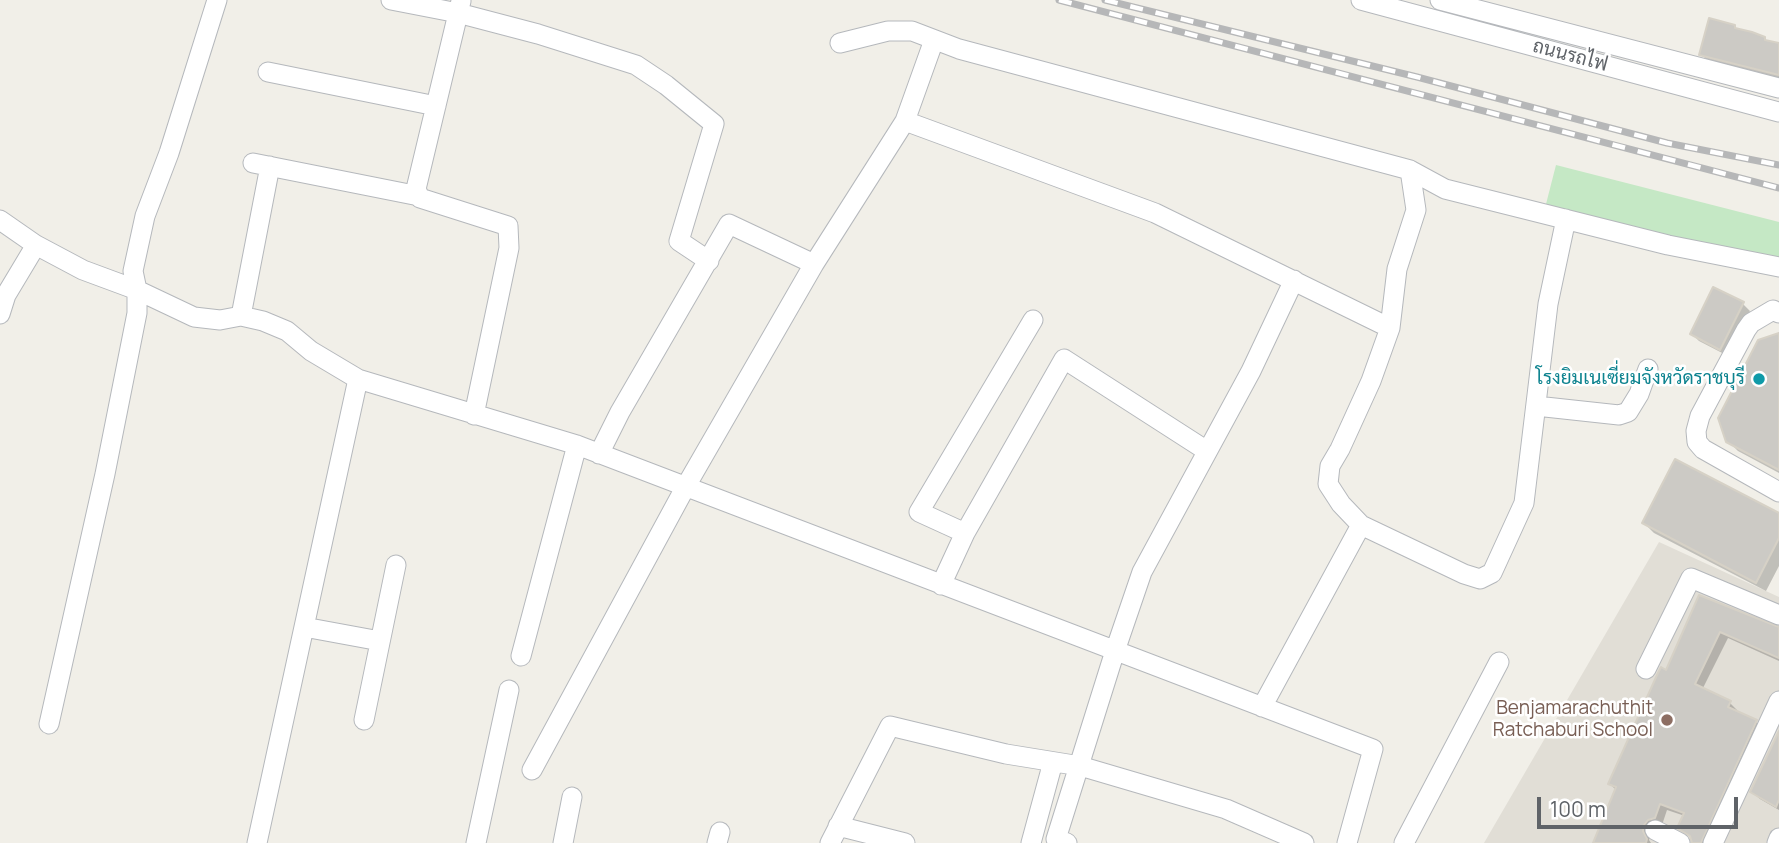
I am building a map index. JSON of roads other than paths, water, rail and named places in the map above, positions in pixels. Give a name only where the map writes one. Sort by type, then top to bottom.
[{"type":"street","points":[[49,724],[105,474],[136,313],[133,271],[145,216],[169,153],[218,0]]},
{"type":"street","points":[[391,0],[460,6],[636,65],[715,124],[678,241],[709,261]]},
{"type":"street","name":"ถนนรถไฟ","points":[[1361,0],[1779,112]]},
{"type":"street","name":"ถนนรถไฟ","points":[[1440,0],[1779,88]]},
{"type":"street","points":[[419,196],[416,189],[460,6]]},
{"type":"street","points":[[840,43],[898,30],[912,31],[972,53],[1410,170],[1446,189],[1668,246],[1779,267]]},
{"type":"street","points":[[532,770],[686,486],[814,264],[905,121],[934,40]]},
{"type":"street","points":[[268,72],[436,106]]},
{"type":"street","points":[[905,121],[1155,213],[1390,328]]},
{"type":"street","points":[[241,316],[261,165],[419,196],[508,226],[509,248],[474,415]]},
{"type":"street","points":[[1410,170],[1416,210],[1397,269],[1390,328],[1371,381],[1330,466],[1328,484],[1341,504],[1361,525],[1480,579],[1492,573],[1524,503],[1548,304],[1566,219]]},
{"type":"street","points":[[0,220],[36,245],[83,270],[136,290],[194,317],[220,320],[241,316],[287,331],[311,351],[358,379],[577,445],[1373,749],[1347,843]]},
{"type":"street","points":[[599,454],[620,412],[729,224],[814,264]]},
{"type":"street","points":[[0,314],[6,295],[36,245]]},
{"type":"street","points":[[1067,843],[1056,839],[1142,572],[1251,371],[1294,280]]},
{"type":"street","points":[[1779,313],[1773,310],[1751,323],[1746,330],[1700,416],[1696,431],[1697,442],[1703,449],[1779,492]]},
{"type":"street","points":[[965,533],[919,513],[1033,320]]},
{"type":"street","points":[[941,585],[965,533],[1064,359],[1208,451]]},
{"type":"street","points":[[1536,406],[1619,415],[1628,412],[1639,394],[1648,369]]},
{"type":"street","points":[[257,843],[358,379]]},
{"type":"street","points":[[522,656],[577,445]]},
{"type":"street","points":[[1262,707],[1361,525]]},
{"type":"street","points":[[364,720],[396,565]]},
{"type":"street","points":[[1646,669],[1691,578],[1779,615]]},
{"type":"street","points":[[304,627],[380,641]]},
{"type":"street","points":[[1404,843],[1499,662]]},
{"type":"street","points":[[476,843],[509,690]]},
{"type":"street","points":[[1713,843],[1779,701]]},
{"type":"street","points":[[905,843],[834,834],[890,726],[1006,754],[1080,766],[1226,810],[1304,843]]},
{"type":"street","points":[[1031,843],[1053,761]]},
{"type":"street","points":[[563,843],[572,797]]},
{"type":"street","points":[[1655,830],[1680,843]]},
{"type":"street","points":[[1777,843],[1779,838]]},
{"type":"railway","points":[[1059,0],[1779,188]]},
{"type":"railway","points":[[1105,0],[1417,77],[1667,143],[1779,165]]},
{"type":"place","name":"โรงยิมเนเซี่ยมจังหวัดราชบุรี","points":[[1759,379]]},
{"type":"place","name":"Benjamarachuthit Ratchaburi School","points":[[1667,720]]}]
